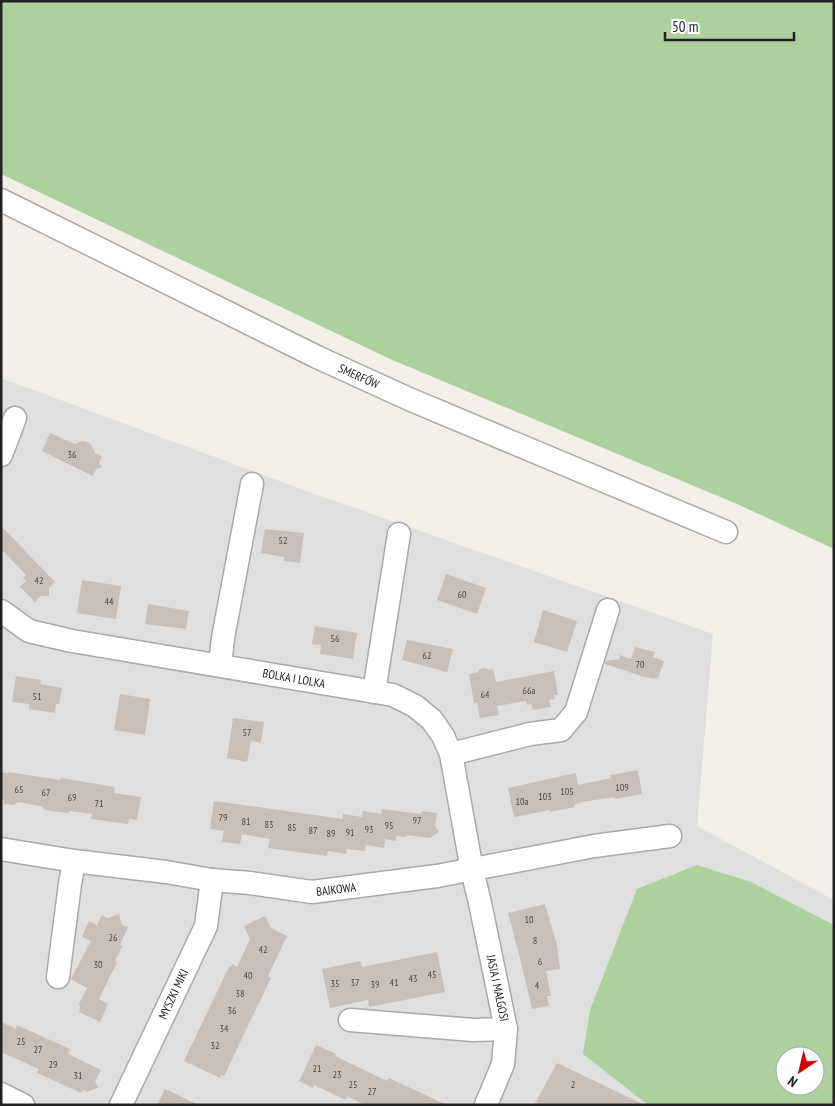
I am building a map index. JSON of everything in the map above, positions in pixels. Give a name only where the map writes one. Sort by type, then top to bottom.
[{"type":"street","name":"SMERFÓW","points":[[1,200],[342,368],[418,403],[726,532]]},
{"type":"street","points":[[1,455],[15,418]]},
{"type":"street","points":[[220,665],[223,638],[252,484]]},
{"type":"street","points":[[374,692],[399,534]]},
{"type":"street","points":[[451,754],[530,734],[561,730],[576,712],[608,610]]},
{"type":"street","name":"BOLKA I LOLKA","points":[[1,611],[29,631],[393,695],[415,706],[432,720],[443,736],[451,754],[472,870]]},
{"type":"street","name":"BAJKOWA","points":[[1,849],[74,861],[312,892],[472,870],[508,861],[594,846],[670,836]]},
{"type":"street","points":[[58,977],[74,861]]},
{"type":"street","name":"JASIA I MAŁGOSI","points":[[472,870],[506,1029],[503,1064],[486,1105]]},
{"type":"street","name":"MYSZKI MIKI","points":[[121,1105],[206,926],[212,880]]},
{"type":"street","points":[[350,1020],[473,1030],[506,1029]]},
{"type":"street","points":[[1,1094],[24,1105]]},
{"type":"shaded area","points":[[1,378],[301,489],[713,634],[697,826],[834,900],[834,1105],[1,1105]]},
{"type":"green space","points":[[1,1],[834,1],[834,549],[737,504],[390,359],[1,174]]},
{"type":"green space","points":[[697,865],[751,882],[834,925],[834,1105],[648,1105],[583,1054],[590,1010],[637,889]]},
{"type":"building","points":[[50,433],[75,444],[82,441],[88,442],[95,453],[102,456],[99,463],[102,467],[96,469],[93,476],[42,451]]},
{"type":"building","points":[[1,526],[55,582],[49,588],[49,596],[41,596],[35,602],[20,587],[26,581],[23,578],[26,575],[1,549]]},
{"type":"building","points":[[265,529],[304,533],[300,563],[284,561],[284,557],[261,553]]},
{"type":"building","points":[[446,574],[486,588],[477,614],[437,600]]},
{"type":"building","points":[[82,580],[121,586],[116,619],[77,613]]},
{"type":"building","points":[[148,604],[189,611],[186,629],[145,624]]},
{"type":"building","points":[[543,610],[577,621],[567,652],[534,642]]},
{"type":"building","points":[[315,626],[357,633],[353,659],[320,654],[321,645],[312,644]]},
{"type":"building","points":[[407,640],[453,649],[447,672],[402,660]]},
{"type":"building","points":[[635,647],[655,652],[653,657],[664,661],[658,678],[641,676],[605,664],[606,661],[619,659],[620,655],[631,659]]},
{"type":"building","points":[[486,668],[489,670],[493,669],[496,682],[554,671],[558,695],[554,695],[555,699],[549,700],[551,707],[533,710],[531,704],[527,705],[526,701],[497,706],[499,715],[480,718],[477,702],[474,703],[469,674]]},
{"type":"building","points":[[16,676],[41,680],[40,684],[62,688],[55,713],[29,709],[29,704],[12,702]]},
{"type":"building","points":[[120,694],[150,699],[145,735],[114,730]]},
{"type":"building","points":[[233,718],[264,722],[261,743],[251,741],[247,762],[227,758]]},
{"type":"building","points":[[638,770],[642,794],[582,802],[574,805],[575,807],[514,817],[508,788],[576,773],[578,785],[611,778],[610,775]]},
{"type":"building","points":[[1,772],[60,780],[61,778],[115,787],[114,793],[141,797],[137,820],[129,819],[128,824],[91,819],[92,814],[45,810],[41,806],[18,802],[14,805],[3,804],[4,800],[1,800]]},
{"type":"building","points":[[214,801],[343,819],[343,814],[362,817],[363,811],[381,814],[382,809],[421,814],[422,811],[437,813],[435,826],[439,832],[430,838],[407,835],[406,837],[396,836],[396,841],[385,839],[384,848],[366,845],[365,851],[347,849],[346,854],[328,851],[327,856],[268,848],[270,839],[242,834],[240,844],[222,842],[224,831],[210,829]]},
{"type":"building","points":[[545,904],[557,945],[560,969],[546,971],[551,996],[547,996],[549,1006],[532,1009],[508,913]]},
{"type":"building","points":[[119,914],[122,925],[128,927],[120,945],[122,946],[115,961],[117,962],[99,999],[108,1004],[100,1022],[79,1012],[79,1004],[87,988],[71,979],[91,941],[82,937],[89,921],[97,925],[102,915],[108,918]]},
{"type":"building","points":[[265,916],[271,928],[287,936],[268,976],[271,978],[224,1076],[221,1075],[220,1078],[184,1061],[229,967],[232,964],[237,967],[250,939],[244,926]]},
{"type":"building","points":[[437,952],[445,992],[369,1007],[368,1000],[330,1008],[322,969],[360,961],[362,967]]},
{"type":"building","points":[[1,1022],[16,1029],[17,1025],[70,1049],[68,1054],[101,1070],[95,1081],[98,1088],[87,1092],[83,1090],[81,1093],[37,1073],[39,1069],[1,1052]]},
{"type":"building","points":[[316,1045],[387,1081],[389,1078],[447,1105],[365,1105],[347,1096],[346,1100],[314,1085],[313,1088],[299,1081]]},
{"type":"building","points":[[557,1063],[645,1105],[534,1105]]},
{"type":"building","points":[[165,1089],[199,1105],[157,1105]]}]
